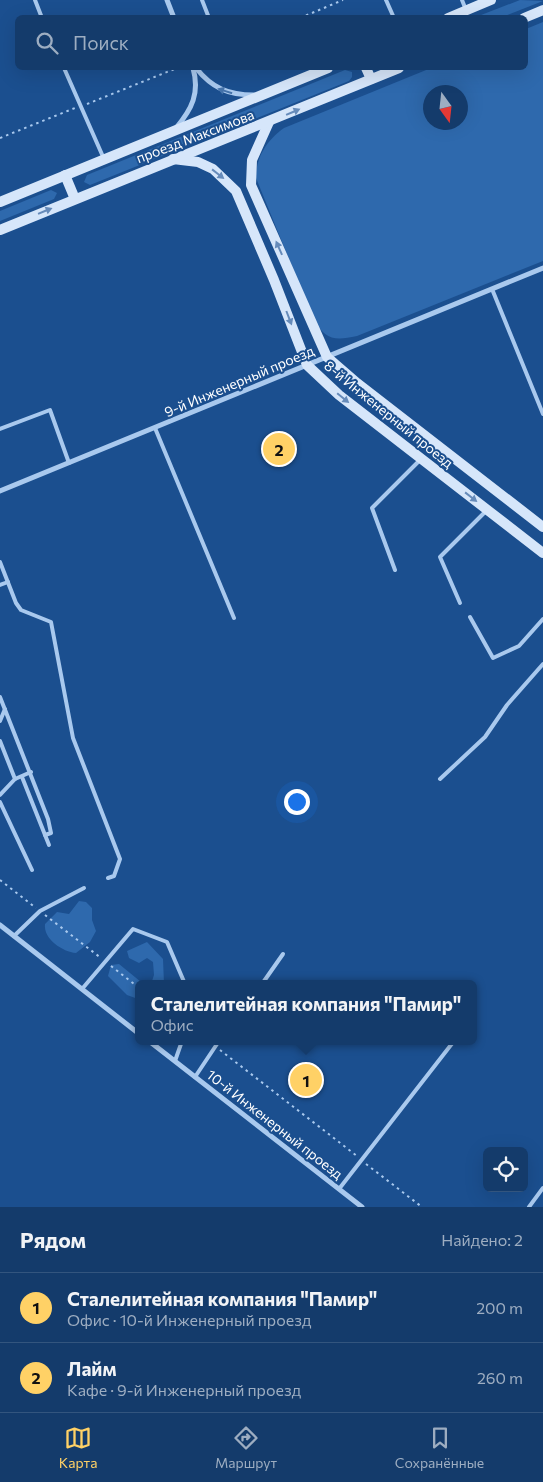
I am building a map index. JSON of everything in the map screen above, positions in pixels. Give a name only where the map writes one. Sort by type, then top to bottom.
[{"type":"street","points":[[167,0],[173,15]]},
{"type":"street","points":[[452,15],[464,5],[491,0]]},
{"type":"street","points":[[528,16],[543,10]]},
{"type":"street","points":[[172,132],[189,113],[196,96],[195,70]]},
{"type":"street","points":[[197,70],[219,90],[238,95],[262,94]]},
{"type":"street","name":"проезд Максимова","points":[[0,202],[323,70]]},
{"type":"street","points":[[367,70],[371,79]]},
{"type":"street","name":"проезд Максимова","points":[[0,230],[394,70]]},
{"type":"street","name":"8-й Инженерный проезд","points":[[269,122],[252,160],[251,185],[327,356],[357,384],[543,527]]},
{"type":"street","name":"8-й Инженерный проезд","points":[[173,159],[187,160],[206,166],[222,176],[236,191],[274,280],[307,365],[339,395],[543,553]]},
{"type":"street","points":[[65,175],[75,199]]},
{"type":"street","name":"9-й Инженерный проезд","points":[[0,491],[543,268]]},
{"type":"street","points":[[0,925],[135,1031]]},
{"type":"street","name":"10-й Инженерный проезд","points":[[154,1045],[362,1207]]},
{"type":"lane","points":[[35,0],[41,15]]},
{"type":"lane","points":[[202,0],[208,15]]},
{"type":"lane","points":[[386,0],[393,15]]},
{"type":"lane","points":[[65,70],[104,159]]},
{"type":"lane","points":[[492,289],[543,414]]},
{"type":"lane","points":[[0,429],[50,410],[69,463]]},
{"type":"lane","points":[[154,428],[234,618]]},
{"type":"lane","points":[[395,570],[372,508],[421,459]]},
{"type":"lane","points":[[460,603],[440,556],[487,510]]},
{"type":"lane","points":[[0,562],[21,610],[51,622],[73,738],[120,859],[114,876],[108,878]]},
{"type":"lane","points":[[0,585],[8,582]]},
{"type":"lane","points":[[470,617],[493,658],[519,646],[543,619]]},
{"type":"lane","points":[[440,780],[485,737],[507,705],[543,664]]},
{"type":"lane","points":[[0,697],[31,772],[51,833],[45,835]]},
{"type":"lane","points":[[0,721],[5,710]]},
{"type":"lane","points":[[0,741],[15,779]]},
{"type":"lane","points":[[0,796],[15,779],[31,772]]},
{"type":"lane","points":[[22,777],[49,845]]},
{"type":"lane","points":[[0,802],[32,870]]},
{"type":"lane","points":[[14,936],[40,911],[84,888]]},
{"type":"lane","points":[[82,989],[132,929],[167,942],[183,980]]},
{"type":"lane","points":[[265,980],[284,954]]},
{"type":"lane","points":[[175,1062],[181,1045]]},
{"type":"lane","points":[[338,1188],[451,1045]]},
{"type":"lane","points":[[195,1077],[215,1047]]},
{"type":"lane","points":[[529,1207],[543,1188]]},
{"type":"path","points":[[307,15],[343,0]]},
{"type":"path","points":[[0,138],[172,70]]},
{"type":"path","points":[[0,880],[135,985]]},
{"type":"path","points":[[215,1047],[422,1207]]},
{"type":"shaded area","points":[[520,0],[543,1],[507,15],[481,15]]},
{"type":"shaded area","points":[[543,22],[543,261],[357,336],[336,338],[326,335],[313,318],[256,178],[260,156],[272,138],[284,128],[426,70],[528,70],[528,28]]},
{"type":"shaded area","points":[[345,70],[352,72],[352,77],[349,81],[90,185],[84,182],[87,175]]},
{"type":"shaded area","points":[[51,190],[57,193],[54,199],[0,221],[0,211]]},
{"type":"shaded area","points":[[79,901],[86,902],[92,908],[92,920],[96,931],[90,942],[76,953],[65,950],[55,944],[47,935],[45,924],[57,912],[69,914]]},
{"type":"shaded area","points":[[147,942],[163,959],[164,980],[152,980],[153,962],[147,958],[139,963],[129,958],[127,951]]},
{"type":"shaded area","points":[[119,964],[139,980],[135,980],[135,998],[127,995],[108,976],[111,965]]},
{"type":"place","name":"Лайм","points":[[279,449]]},
{"type":"place","name":"Сталелитейная компания \"Памир\"","points":[[306,1080]]}]
